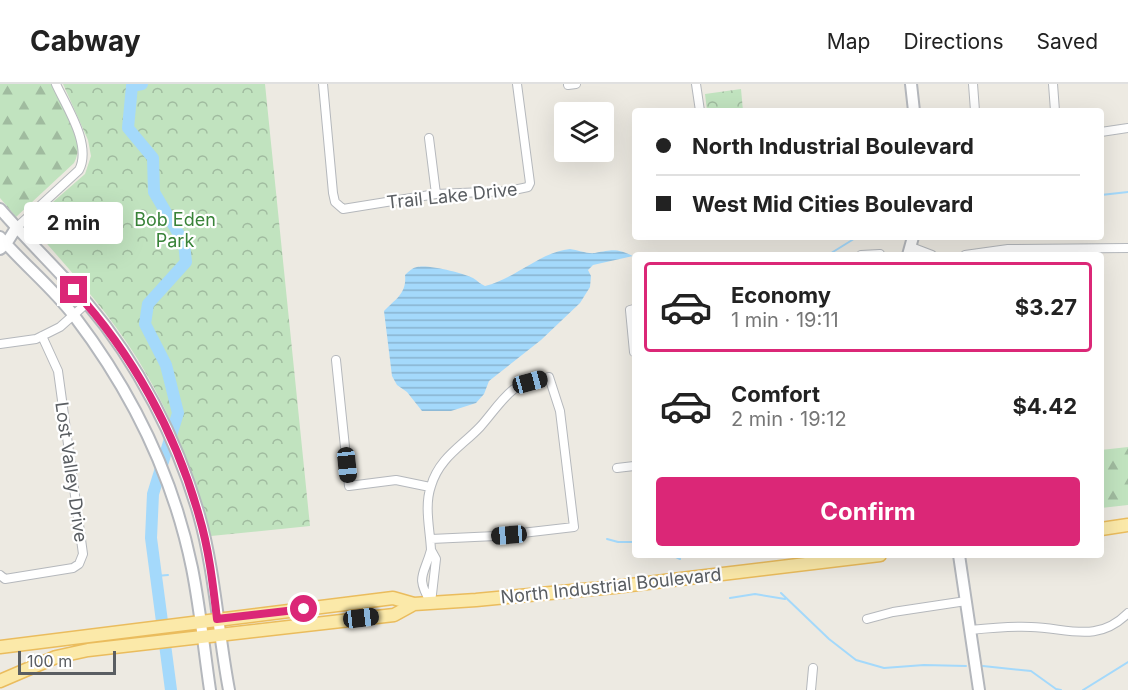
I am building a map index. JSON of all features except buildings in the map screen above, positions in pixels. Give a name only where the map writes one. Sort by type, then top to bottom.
[{"type":"main road","points":[[911,84],[914,108]]},
{"type":"main road","points":[[0,209],[87,303],[129,361],[147,391],[175,448],[201,525],[209,561],[229,690]]},
{"type":"main road","points":[[16,228],[2,241],[73,315],[123,386],[138,413],[167,479],[192,569],[210,690]]},
{"type":"main road","points":[[182,529],[201,525]]},
{"type":"main road","points":[[1104,528],[1128,525]]},
{"type":"main road","name":"North Industrial Boulevard","points":[[0,647],[393,598],[414,604],[614,587],[786,560],[824,558]]},
{"type":"main road","points":[[959,558],[979,690]]},
{"type":"main road","name":"North Industrial Boulevard","points":[[0,681],[56,657],[88,650],[394,615],[414,604]]},
{"type":"street","points":[[16,228],[79,170],[83,163],[84,148],[80,136],[56,84]]},
{"type":"street","name":"Trail Lake Drive","points":[[323,84],[333,193],[335,202],[343,208],[436,194],[528,188],[530,183],[518,84]]},
{"type":"street","points":[[696,84],[700,108]]},
{"type":"street","points":[[973,84],[975,108]]},
{"type":"street","points":[[1053,84],[1055,108]]},
{"type":"street","points":[[1104,132],[1128,128]]},
{"type":"street","points":[[429,138],[436,194]]},
{"type":"street","points":[[911,246],[925,252]]},
{"type":"street","points":[[988,252],[1008,249],[1072,252],[1128,248]]},
{"type":"street","points":[[0,344],[36,339],[60,327],[87,303]]},
{"type":"street","name":"Lost Valley Drive","points":[[0,575],[5,579],[73,568],[79,564],[83,554],[58,371],[42,336]]},
{"type":"street","points":[[336,360],[349,486],[396,480],[430,487]]},
{"type":"street","points":[[431,539],[496,536],[574,527],[560,411],[549,377],[524,384],[508,394],[480,427],[447,456],[436,472],[430,487],[428,508],[431,550],[424,569],[422,588],[431,603]]},
{"type":"street","points":[[617,468],[632,466]]},
{"type":"street","points":[[431,550],[436,555],[431,603]]},
{"type":"street","points":[[424,569],[435,573]]},
{"type":"street","points":[[867,619],[893,612],[966,601]]},
{"type":"street","points":[[970,630],[1034,627],[1084,633],[1100,631],[1128,613]]},
{"type":"street","points":[[812,690],[813,668]]},
{"type":"green space","points":[[0,84],[54,84],[73,123],[78,144],[74,163],[16,217],[0,198]]},
{"type":"green space","name":"Bob Eden Park","points":[[63,84],[265,84],[310,526],[211,536],[184,453],[167,413],[135,354],[107,315],[29,223],[85,174],[91,156],[88,140]]},
{"type":"green space","points":[[741,89],[743,108],[707,108],[705,94]]},
{"type":"green space","points":[[1128,447],[1128,505],[1104,508],[1104,450]]},
{"type":"water","points":[[570,249],[592,253],[618,251],[632,256],[593,265],[588,270],[591,276],[590,287],[580,303],[541,340],[489,381],[484,394],[476,403],[451,411],[422,411],[407,392],[397,385],[392,376],[384,311],[400,295],[404,287],[405,275],[415,267],[422,266],[468,276],[485,286],[507,278],[559,251]]},
{"type":"waterway","points":[[142,84],[132,86],[128,128],[153,158],[154,192],[184,243],[186,262],[148,304],[145,324],[166,365],[178,413],[153,494],[151,538],[171,690]]},
{"type":"waterway","points":[[1104,195],[1128,192]]},
{"type":"waterway","points":[[833,252],[852,240]]},
{"type":"waterway","points":[[607,539],[632,542]]},
{"type":"waterway","points":[[156,576],[168,575]]},
{"type":"waterway","points":[[781,593],[829,639],[856,660],[884,668],[924,665],[966,666]]},
{"type":"waterway","points":[[730,598],[755,594],[785,599]]},
{"type":"waterway","points":[[1083,690],[1128,662]]},
{"type":"waterway","points":[[983,666],[1031,671],[1056,689],[1061,690]]},
{"type":"route","points":[[74,290],[88,305],[129,361],[147,391],[175,448],[200,517],[217,619],[304,609]]}]
